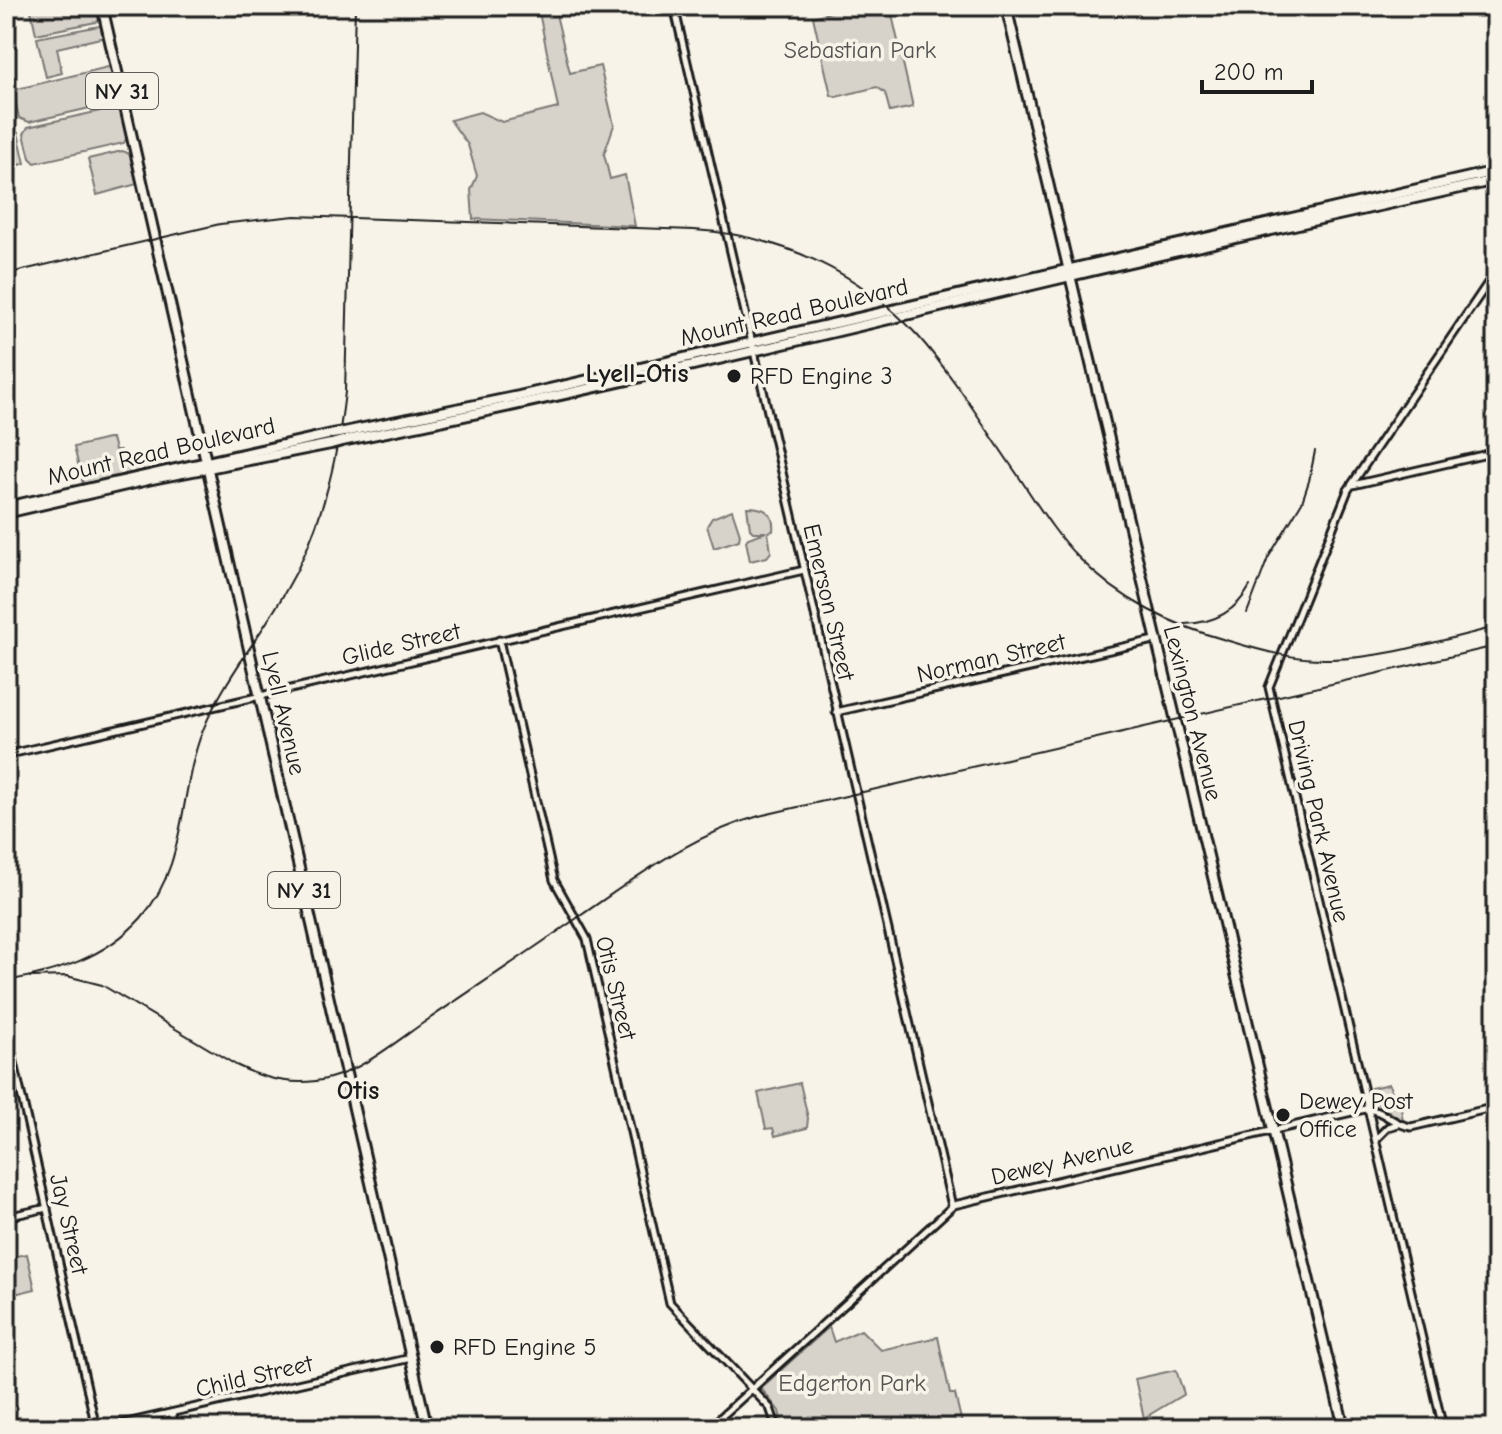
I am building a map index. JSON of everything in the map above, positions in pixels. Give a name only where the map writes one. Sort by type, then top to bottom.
[{"type":"main road","name":"Lyell Avenue","points":[[102,6],[427,1428]]},
{"type":"main road","name":"Lexington Avenue","points":[[1006,6],[1154,640],[1344,1428]]},
{"type":"main road","name":"Mount Read Boulevard","points":[[343,436],[496,410],[1305,214],[1496,171]]},
{"type":"main road","name":"Mount Read Boulevard","points":[[1068,272],[1496,180]]},
{"type":"main road","points":[[1305,214],[1314,203]]},
{"type":"main road","name":"Mount Read Boulevard","points":[[6,510],[752,347]]},
{"type":"main road","points":[[465,417],[479,405],[496,410]]},
{"type":"street","name":"Emerson Street","points":[[674,6],[952,1206]]},
{"type":"street","name":"Driving Park Avenue","points":[[1443,1428],[1269,689],[1352,485],[1496,271]]},
{"type":"street","points":[[1352,485],[1496,452]]},
{"type":"street","name":"Glide Street","points":[[6,755],[804,570]]},
{"type":"street","name":"Otis Street","points":[[499,640],[554,880],[586,936],[670,1303],[752,1390]]},
{"type":"street","name":"Norman Street","points":[[836,712],[1154,640]]},
{"type":"street","name":"Jay Street","points":[[6,1027],[95,1423],[102,1428]]},
{"type":"street","points":[[1370,1109],[1379,1111],[1398,1124],[1415,1127],[1496,1107]]},
{"type":"street","name":"Dewey Avenue","points":[[709,1428],[952,1206],[1370,1109]]},
{"type":"street","points":[[1377,1138],[1388,1127],[1398,1124]]},
{"type":"street","points":[[6,1217],[47,1208]]},
{"type":"street","name":"Child Street","points":[[102,1428],[411,1358]]},
{"type":"street","points":[[752,1390],[771,1411],[777,1428]]},
{"type":"street","points":[[172,1413],[176,1428]]},
{"type":"green space","points":[[30,6],[98,6],[100,19],[36,34]]},
{"type":"green space","points":[[554,6],[570,73],[600,66],[614,125],[604,154],[610,179],[625,175],[635,226],[473,219],[471,190],[477,176],[468,145],[450,120],[480,112],[502,122],[558,108],[538,7]]},
{"type":"green space","name":"Sebastian Park","points":[[851,6],[890,6],[913,107],[890,112],[885,93],[877,87],[836,97],[831,95],[813,17]]},
{"type":"green space","points":[[99,26],[103,28],[105,37],[57,48],[62,73],[46,77],[37,38]]},
{"type":"green space","points":[[108,67],[113,69],[119,97],[116,102],[29,122],[19,118],[13,90]]},
{"type":"green space","points":[[118,107],[122,110],[128,135],[124,143],[35,163],[30,158],[24,134],[28,127]]},
{"type":"green space","points":[[18,133],[25,163],[6,170],[6,135]]},
{"type":"green space","points":[[122,151],[132,159],[137,184],[97,195],[88,159]]},
{"type":"green space","points":[[112,438],[115,450],[120,450],[124,465],[139,461],[144,470],[83,484],[74,447]]},
{"type":"green space","points":[[747,507],[767,512],[773,525],[773,531],[768,532],[771,552],[767,557],[750,561],[746,541],[766,532],[750,529]]},
{"type":"green space","points":[[732,510],[739,540],[714,548],[707,526],[712,518]]},
{"type":"green space","points":[[800,1083],[808,1118],[807,1128],[775,1136],[773,1128],[766,1129],[758,1093]]},
{"type":"green space","points":[[1389,1084],[1395,1103],[1400,1102],[1403,1121],[1377,1103],[1371,1088]]},
{"type":"green space","points":[[27,1254],[35,1289],[6,1296],[6,1258]]},
{"type":"green space","name":"Edgerton Park","points":[[829,1327],[834,1342],[861,1330],[881,1350],[938,1337],[950,1394],[955,1394],[963,1428],[783,1428],[779,1411],[761,1388]]},
{"type":"green space","points":[[1176,1370],[1184,1394],[1144,1418],[1135,1379]]},
{"type":"railway","points":[[6,981],[62,968],[96,953],[127,932],[156,897],[175,852],[189,778],[203,730],[220,695],[284,594],[317,522],[332,471],[345,392],[355,6]]},
{"type":"railway","points":[[6,274],[220,224],[295,216],[694,230],[757,240],[816,261],[871,293],[895,313],[945,369],[1069,548],[1094,573],[1148,610],[1241,645],[1317,659],[1393,652],[1496,627]]},
{"type":"railway","points":[[1247,613],[1268,558],[1302,502],[1315,451]]},
{"type":"railway","points":[[1185,624],[1223,614],[1238,603],[1250,586]]},
{"type":"railway","points":[[30,977],[67,976],[102,985],[236,1065],[282,1080],[318,1081],[343,1073],[382,1052],[665,858],[734,824],[1496,646]]},
{"type":"place","name":"RFD Engine 3","points":[[734,376]]},
{"type":"place","name":"Dewey Post Office","points":[[1283,1115]]},
{"type":"place","name":"RFD Engine 5","points":[[437,1347]]},
{"type":"district","name":"Lyell-Otis","points":[[637,373]]},
{"type":"district","name":"Otis","points":[[358,1090]]}]
